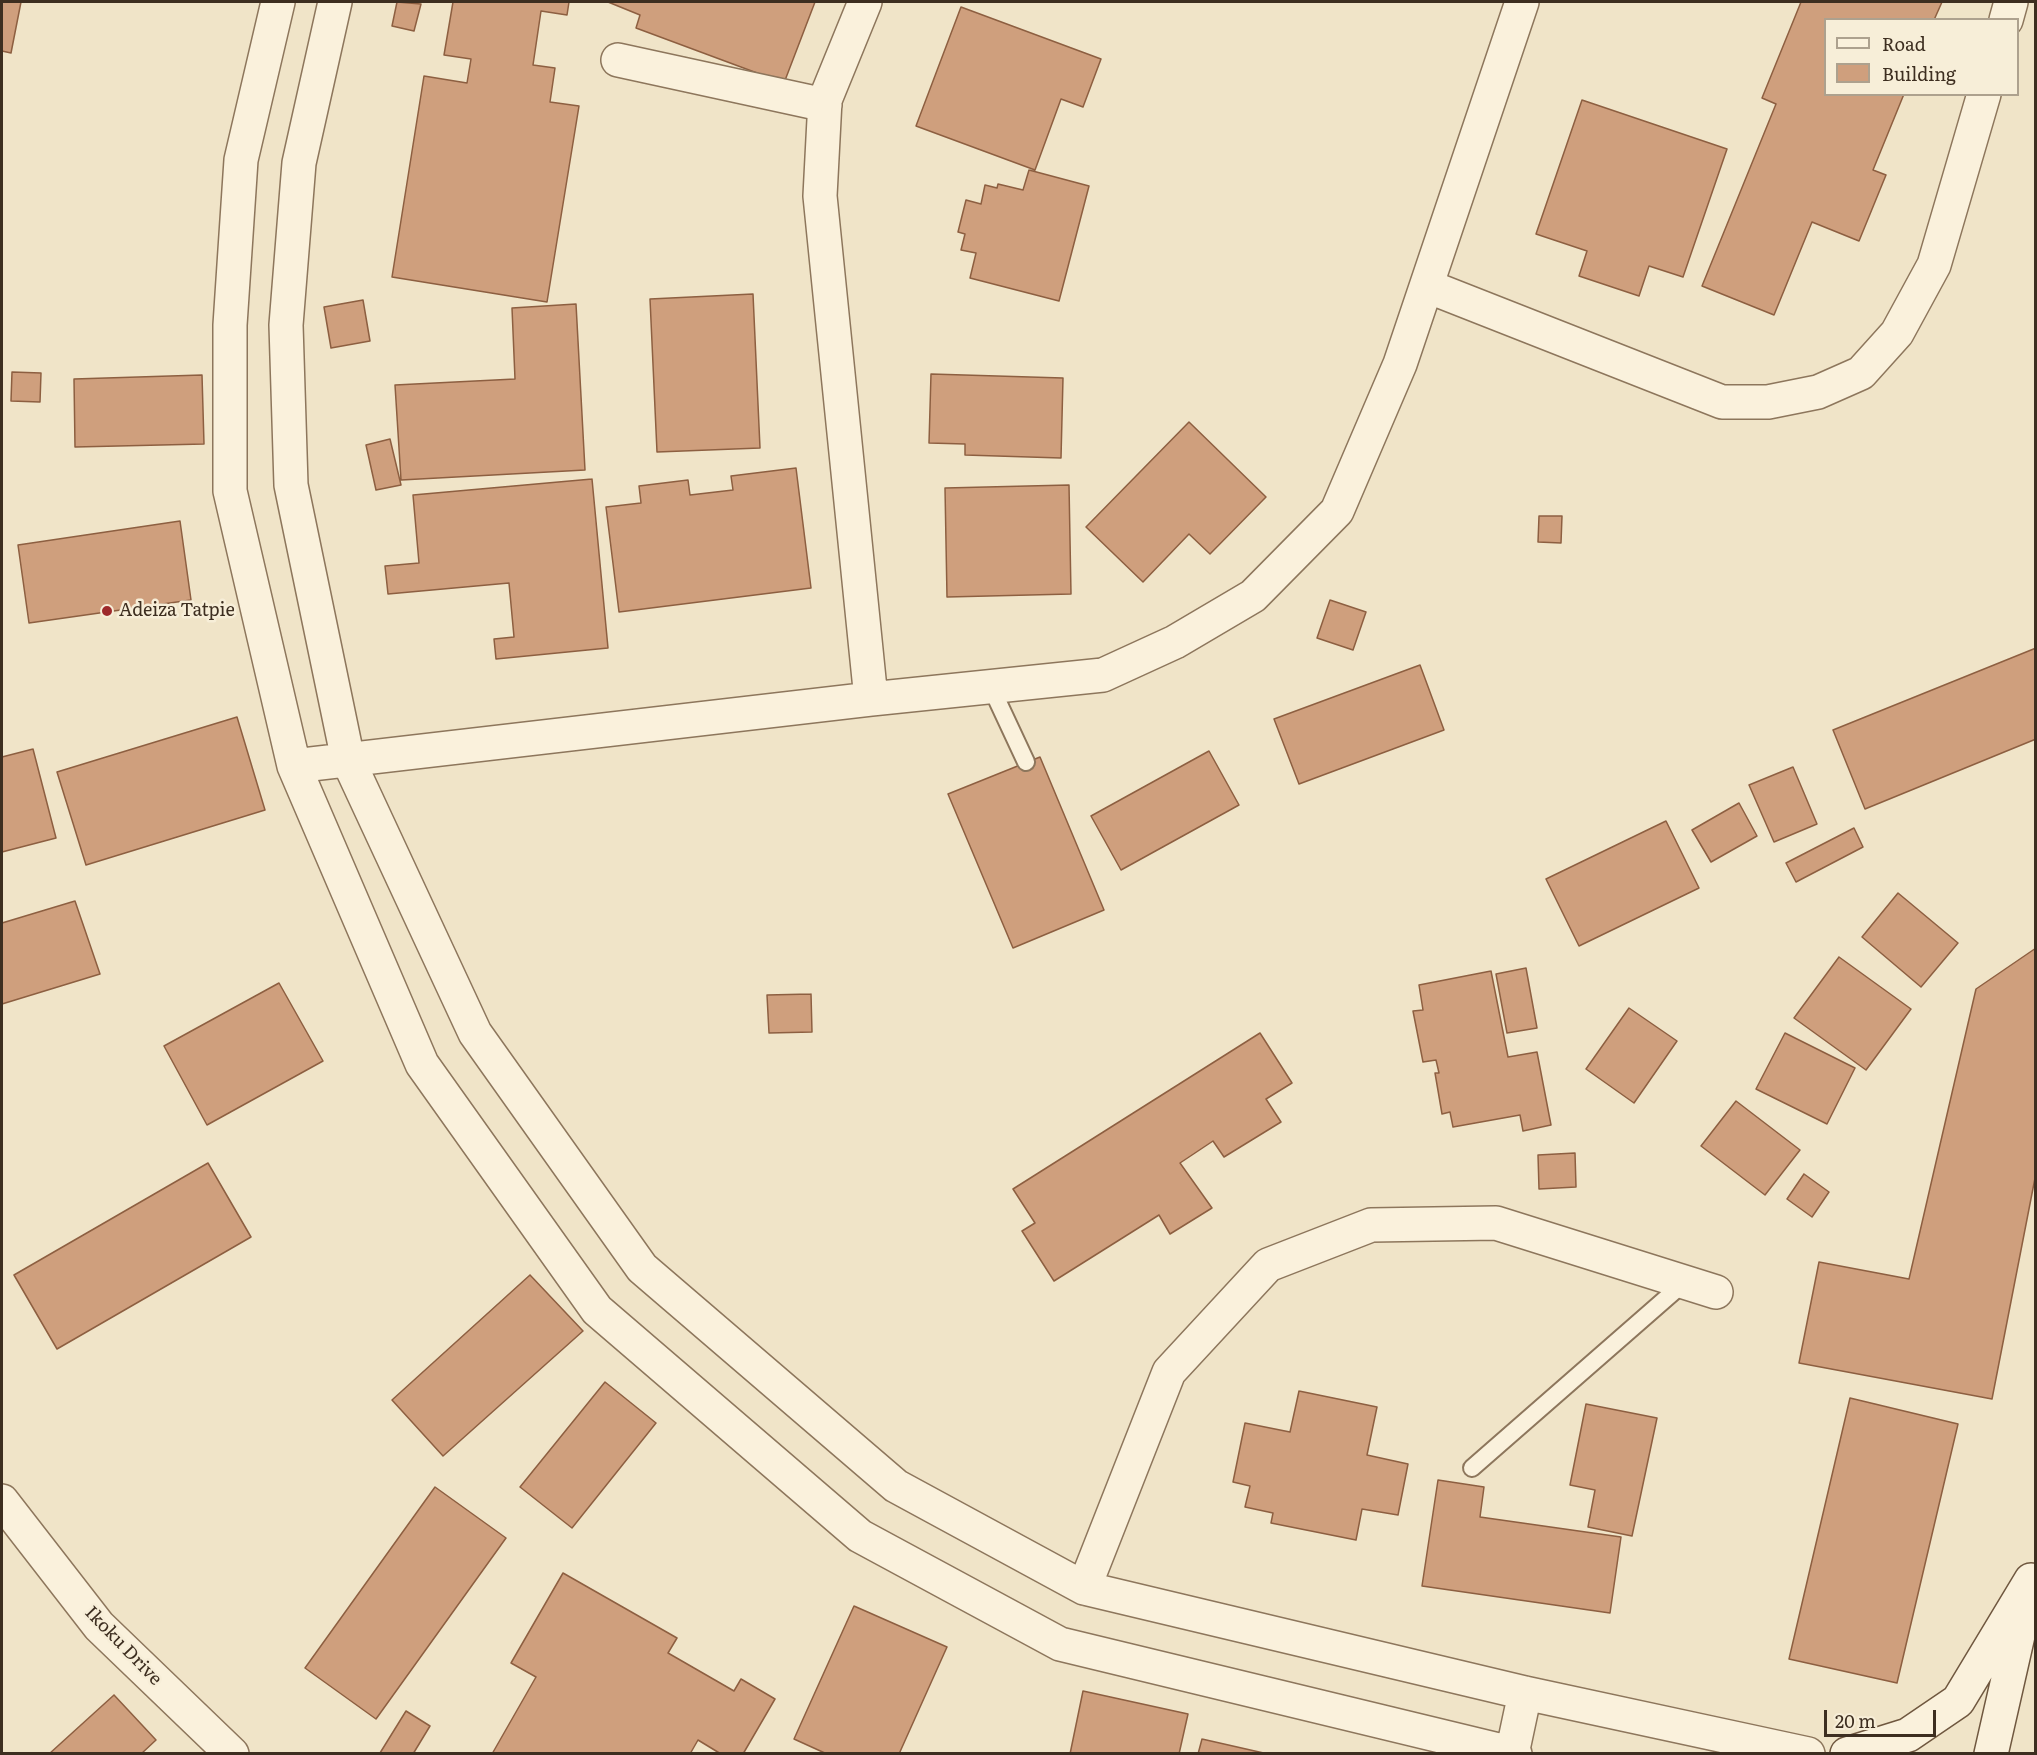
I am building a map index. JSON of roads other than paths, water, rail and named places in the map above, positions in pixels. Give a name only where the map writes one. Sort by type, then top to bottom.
[{"type":"street","points":[[278,2],[241,160],[230,325],[230,491],[294,766],[422,1064],[597,1310],[860,1536],[1060,1644],[1513,1753],[1525,1693]]},
{"type":"street","points":[[335,2],[298,164],[286,325],[291,484],[348,760],[475,1033],[642,1268],[896,1486],[1084,1588],[1525,1693],[1808,1754]]},
{"type":"street","points":[[865,2],[832,80],[825,105],[820,196],[872,699]]},
{"type":"street","points":[[294,766],[872,699],[1102,675],[1175,642],[1253,596],[1337,511],[1400,364],[1522,2]]},
{"type":"street","points":[[2007,18],[2011,2]]},
{"type":"street","points":[[618,60],[825,105]]},
{"type":"street","points":[[1426,286],[1722,402],[1768,402],[1818,392],[1861,373],[1897,333],[1934,264],[1983,96]]},
{"type":"street","points":[[1084,1588],[1169,1372],[1268,1265],[1371,1225],[1496,1223],[1701,1286]]},
{"type":"street","name":"Ikoku Drive","points":[[2,1501],[99,1626],[232,1754]]},
{"type":"street","points":[[1847,1754],[1908,1735],[1958,1701],[2033,1570]]},
{"type":"street","points":[[1991,1754],[2033,1570]]},
{"type":"lane","points":[[991,687],[1026,762]]},
{"type":"lane","points":[[1472,1468],[1701,1286]]},
{"type":"place","name":"Adeiza Tatpie","points":[[107,611]]}]
